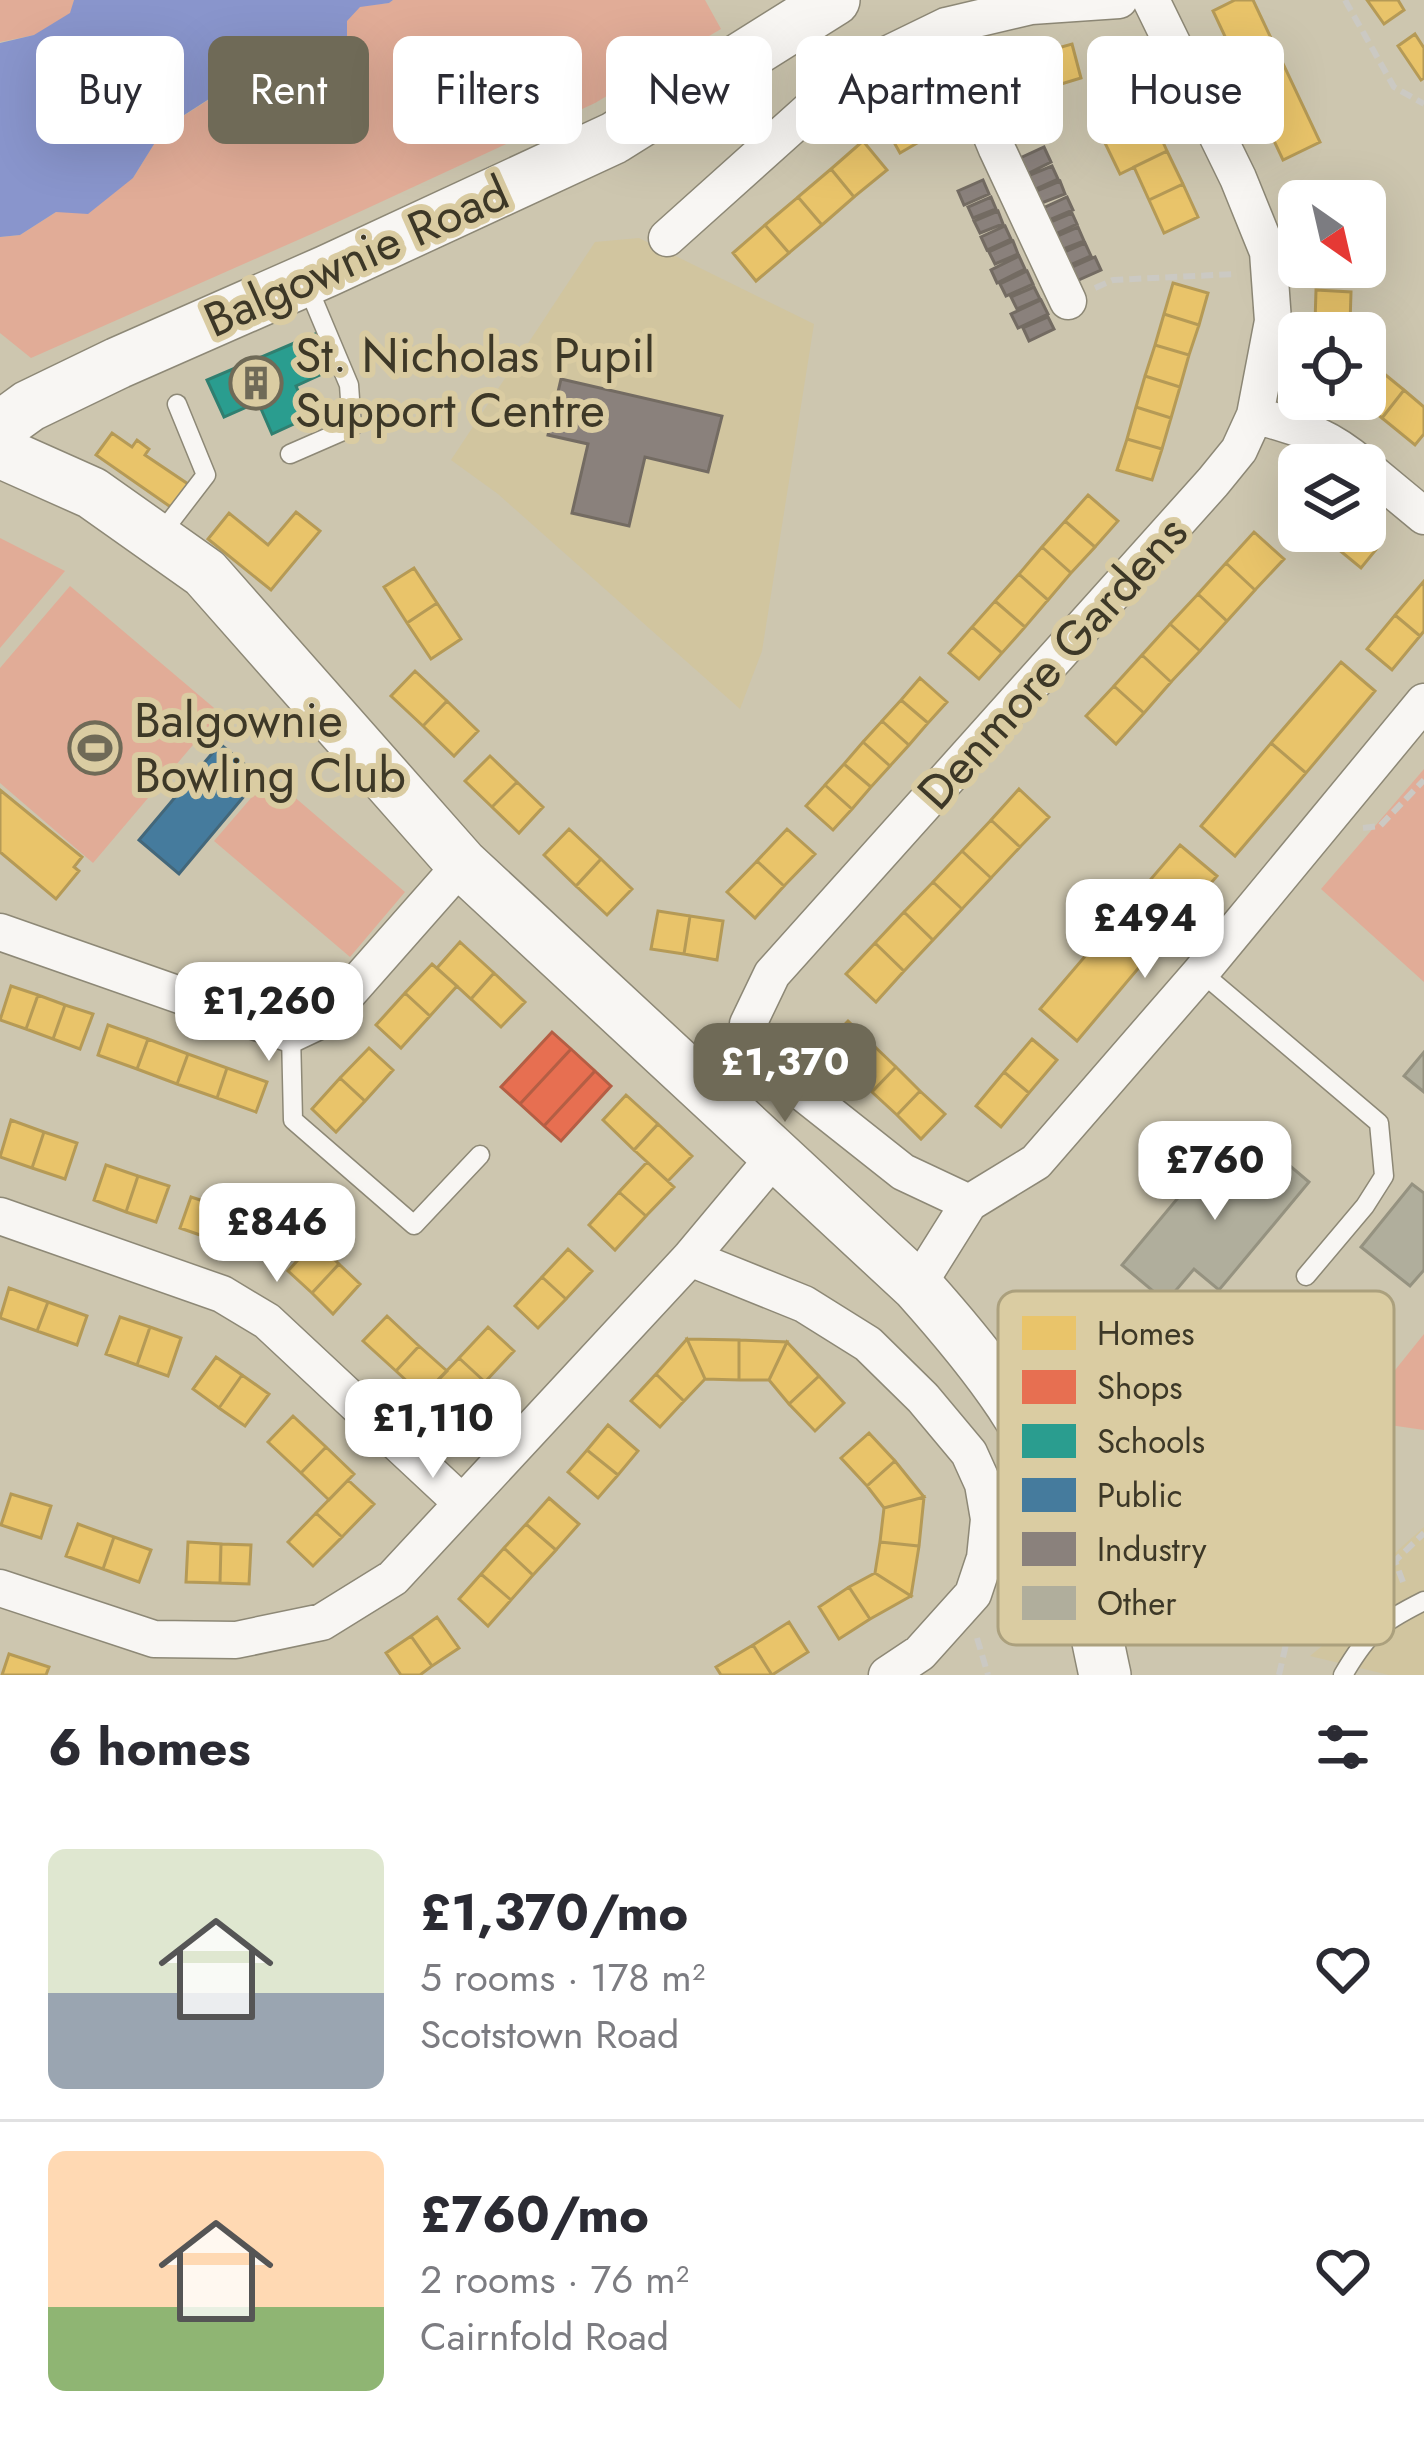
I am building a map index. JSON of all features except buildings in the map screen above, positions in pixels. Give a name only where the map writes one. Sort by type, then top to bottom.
[{"type":"street","name":"Balgownie Road","points":[[0,433],[29,406],[118,363],[614,138],[835,0]]},
{"type":"street","points":[[667,238],[843,82],[876,60],[946,26],[1030,6],[1119,0]]},
{"type":"street","name":"Denmore Gardens","points":[[969,1203],[902,1172],[768,1065],[748,1024],[772,974],[1214,482],[1239,450],[1255,415],[1273,321],[1268,252],[1238,178],[1150,0]]},
{"type":"street","points":[[946,26],[1068,301]]},
{"type":"street","points":[[1255,415],[1316,432],[1337,444]]},
{"type":"street","points":[[0,452],[92,493],[205,573],[462,863],[917,1286],[998,1374]]},
{"type":"street","points":[[1386,484],[1424,516]]},
{"type":"street","points":[[917,1286],[969,1203],[1036,1162],[1201,972],[1424,702]]},
{"type":"street","points":[[0,932],[291,1034],[327,1017],[462,863]]},
{"type":"street","points":[[0,1588],[154,1640],[236,1640],[322,1622],[393,1577],[690,1258],[777,1154]]},
{"type":"street","points":[[0,1216],[222,1294],[268,1321],[462,1503]]},
{"type":"street","points":[[690,1258],[804,1304],[868,1344],[923,1397],[969,1453],[983,1484],[989,1519],[985,1558],[973,1594],[920,1653],[887,1675]]},
{"type":"street","points":[[1098,1645],[1105,1675]]},
{"type":"lane","points":[[290,454],[352,427],[349,385],[306,281]]},
{"type":"lane","points":[[158,539],[206,475],[177,404]]},
{"type":"lane","points":[[1201,972],[1379,1123],[1384,1176],[1306,1276]]},
{"type":"lane","points":[[291,1034],[293,1120],[415,1225],[480,1155]]},
{"type":"lane","points":[[1343,1675],[1361,1645]]},
{"type":"path","points":[[1346,0],[1394,87],[1424,104]]},
{"type":"path","points":[[1068,301],[1113,280],[1269,272]]},
{"type":"path","points":[[1418,1604],[1395,1561],[1424,1533]]},
{"type":"path","points":[[1279,1675],[1286,1645]]},
{"type":"path","points":[[1343,1645],[1354,1655]]},
{"type":"shaded area","points":[[0,0],[74,0],[71,13],[35,35],[0,42]]},
{"type":"shaded area","points":[[705,0],[721,29],[709,36],[606,36],[606,97],[582,109],[582,36],[393,36],[393,144],[506,144],[31,358],[0,333],[0,237],[20,235],[56,212],[133,178],[154,144],[184,144],[184,116],[208,100],[208,144],[369,144],[369,36],[328,36],[360,6]]},
{"type":"shaded area","points":[[639,238],[814,324],[762,651],[740,709],[498,494],[451,460],[595,242]]},
{"type":"shaded area","points":[[0,538],[65,571],[0,648]]},
{"type":"shaded area","name":"Balgownie Bowling Club","points":[[70,586],[220,713],[93,863],[0,783],[0,668]]},
{"type":"shaded area","points":[[1424,769],[1424,982],[1321,889]]},
{"type":"shaded area","points":[[270,776],[405,892],[350,957],[214,841]]},
{"type":"shaded area","points":[[1424,1334],[1424,1430],[1394,1426],[1394,1371]]},
{"type":"shaded area","points":[[1424,1527],[1424,1675],[1389,1675],[1310,1656],[1323,1645],[1394,1645],[1394,1554]]},
{"type":"water","points":[[74,0],[393,0],[360,7],[347,21],[347,36],[208,36],[208,100],[184,115],[184,36],[36,36],[36,144],[154,144],[133,178],[88,214],[56,212],[20,235],[0,237],[0,43],[34,35],[70,13]]},
{"type":"place","name":"St. Nicholas Pupil Support Centre","points":[[256,383]]},
{"type":"place","name":"Balgownie Bowling Club","points":[[95,748]]}]
